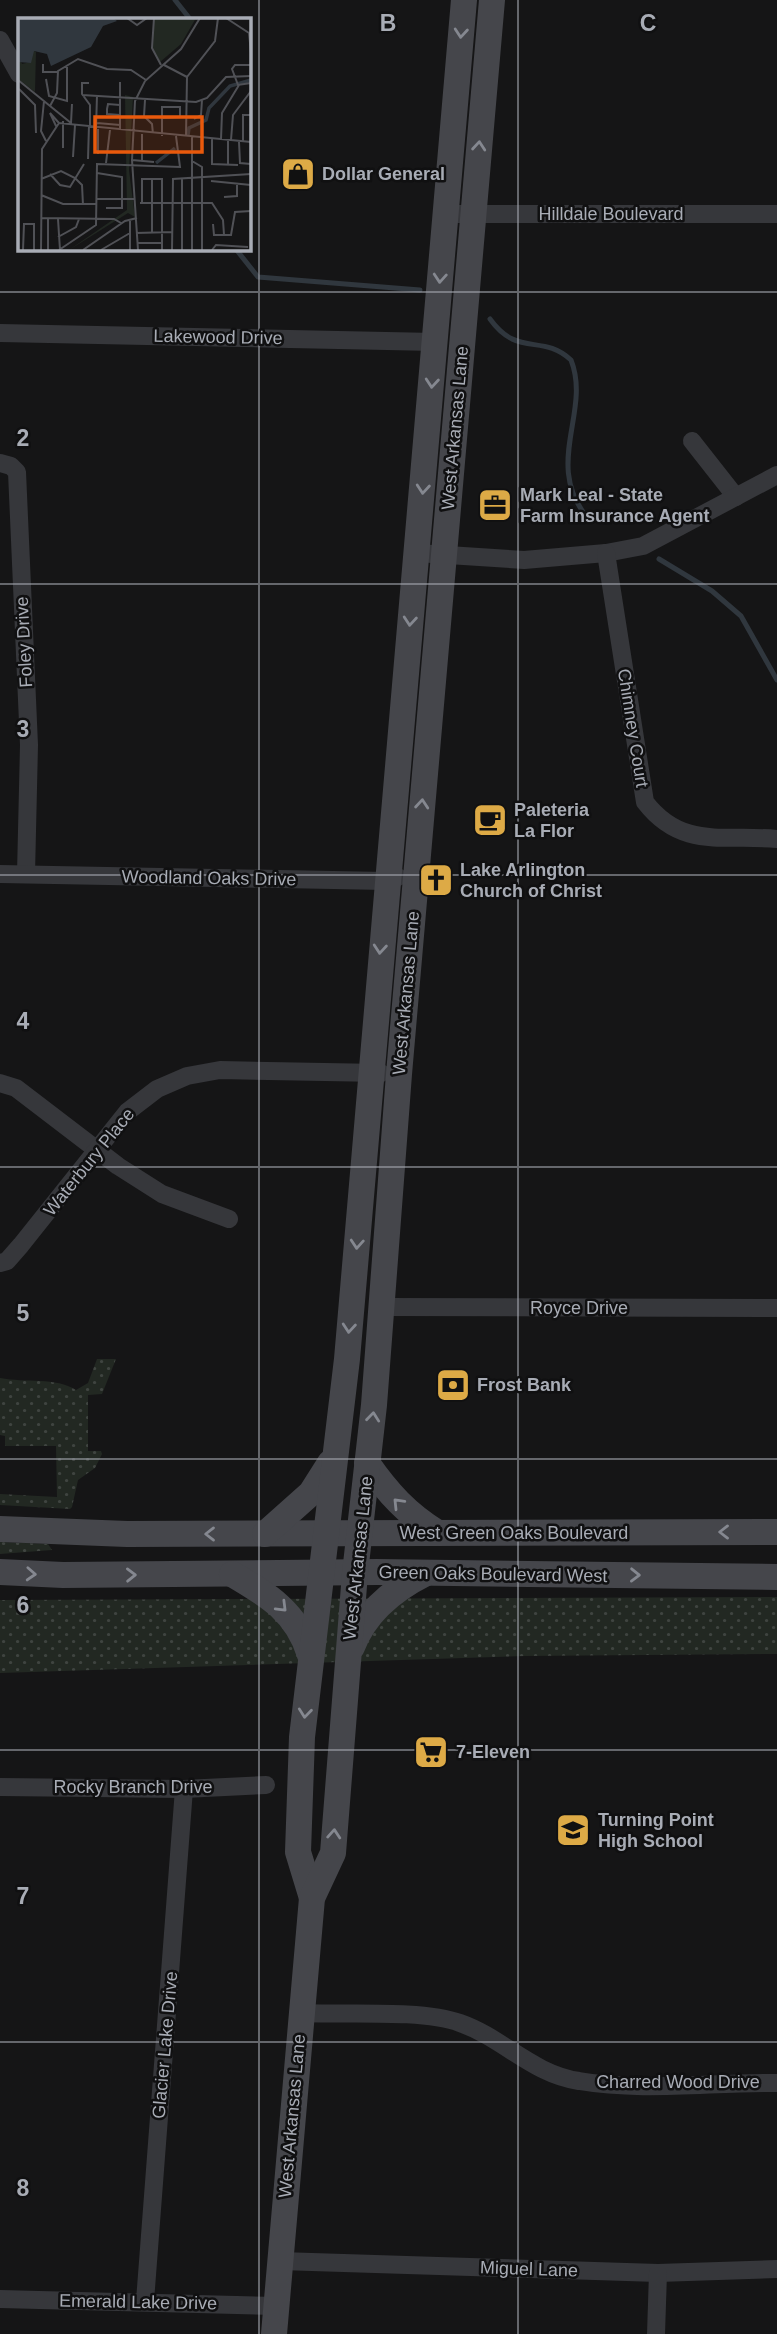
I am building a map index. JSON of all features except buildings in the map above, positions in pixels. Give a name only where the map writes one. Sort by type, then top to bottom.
[{"type":"main road","name":"West Arkansas Lane","points":[[312,1898],[299,1852],[302,1751],[346,1359],[464,0]]},
{"type":"main road","name":"West Arkansas Lane","points":[[274,2334],[312,1898],[333,1853],[492,0]]},
{"type":"main road","points":[[361,1189],[390,1191]]},
{"type":"main road","points":[[265,1534],[311,1493],[333,1459]]},
{"type":"main road","points":[[368,1463],[387,1492],[410,1516],[438,1533]]},
{"type":"main road","name":"West Green Oaks Boulevard","points":[[0,1529],[127,1534],[777,1532]]},
{"type":"main road","name":"Green Oaks Boulevard West","points":[[0,1572],[63,1576],[322,1572],[777,1577]]},
{"type":"main road","points":[[348,1659],[364,1623],[377,1607],[407,1582],[426,1573]]},
{"type":"main road","points":[[232,1574],[276,1600],[300,1629],[311,1659]]},
{"type":"street","points":[[0,40],[18,72]]},
{"type":"street","name":"Hilldale Boulevard","points":[[445,214],[777,214]]},
{"type":"street","name":"Lakewood Drive","points":[[0,333],[435,342]]},
{"type":"street","points":[[692,441],[736,497]]},
{"type":"street","name":"Foley Drive","points":[[0,463],[11,466],[17,472],[29,745],[26,874]]},
{"type":"street","points":[[417,553],[524,560],[606,553],[643,546],[777,475]]},
{"type":"street","name":"Chimney Court","points":[[606,553],[645,802],[660,821],[684,834],[777,839]]},
{"type":"street","name":"Woodland Oaks Drive","points":[[0,874],[386,881],[416,872]]},
{"type":"street","name":"Waterbury Place","points":[[0,1263],[7,1261],[21,1245],[127,1112],[157,1089],[187,1076],[220,1070],[399,1074]]},
{"type":"street","points":[[0,1083],[16,1088],[97,1150],[162,1194],[229,1219]]},
{"type":"street","name":"Royce Drive","points":[[381,1307],[777,1308]]},
{"type":"street","name":"Rocky Branch Drive","points":[[0,1787],[184,1789],[266,1785]]},
{"type":"street","name":"Glacier Lake Drive","points":[[145,2301],[184,1789]]},
{"type":"street","name":"Charred Wood Drive","points":[[300,2013],[432,2017],[457,2022],[483,2032],[547,2074],[580,2082],[625,2085],[777,2083]]},
{"type":"street","name":"Miguel Lane","points":[[280,2261],[659,2273],[777,2269]]},
{"type":"street","points":[[656,2334],[659,2273]]},
{"type":"street","name":"Emerald Lake Drive","points":[[0,2299],[276,2306]]},
{"type":"shaded area","points":[[97,1359],[116,1359],[102,1394],[88,1395],[88,1451],[101,1451],[102,1454],[95,1468],[78,1480],[72,1507],[0,1505],[0,1494],[57,1497],[56,1446],[5,1446],[5,1436],[0,1435],[0,1378],[59,1383],[76,1390],[88,1383]]},
{"type":"shaded area","points":[[0,1542],[48,1544],[52,1550],[0,1554]]},
{"type":"shaded area","points":[[777,1597],[777,1654],[525,1656],[0,1673],[0,1600]]},
{"type":"waterway","points":[[175,0],[189,18]]},
{"type":"waterway","points":[[237,250],[258,277],[420,290]]},
{"type":"waterway","points":[[490,319],[510,338],[550,348],[571,360],[576,380],[576,400],[568,459],[569,480],[576,500],[590,521]]},
{"type":"waterway","points":[[659,559],[712,591],[741,616],[777,680]]},
{"type":"place","name":"Dollar General","points":[[298,174]]},
{"type":"place","name":"Mark Leal - State Farm Insurance Agent","points":[[495,505]]},
{"type":"place","name":"Paleteria La Flor","points":[[490,820]]},
{"type":"place","name":"Lake Arlington Church of Christ","points":[[436,880]]},
{"type":"place","name":"Frost Bank","points":[[453,1385]]},
{"type":"place","name":"7-Eleven","points":[[431,1752]]},
{"type":"place","name":"Turning Point High School","points":[[573,1830]]}]
